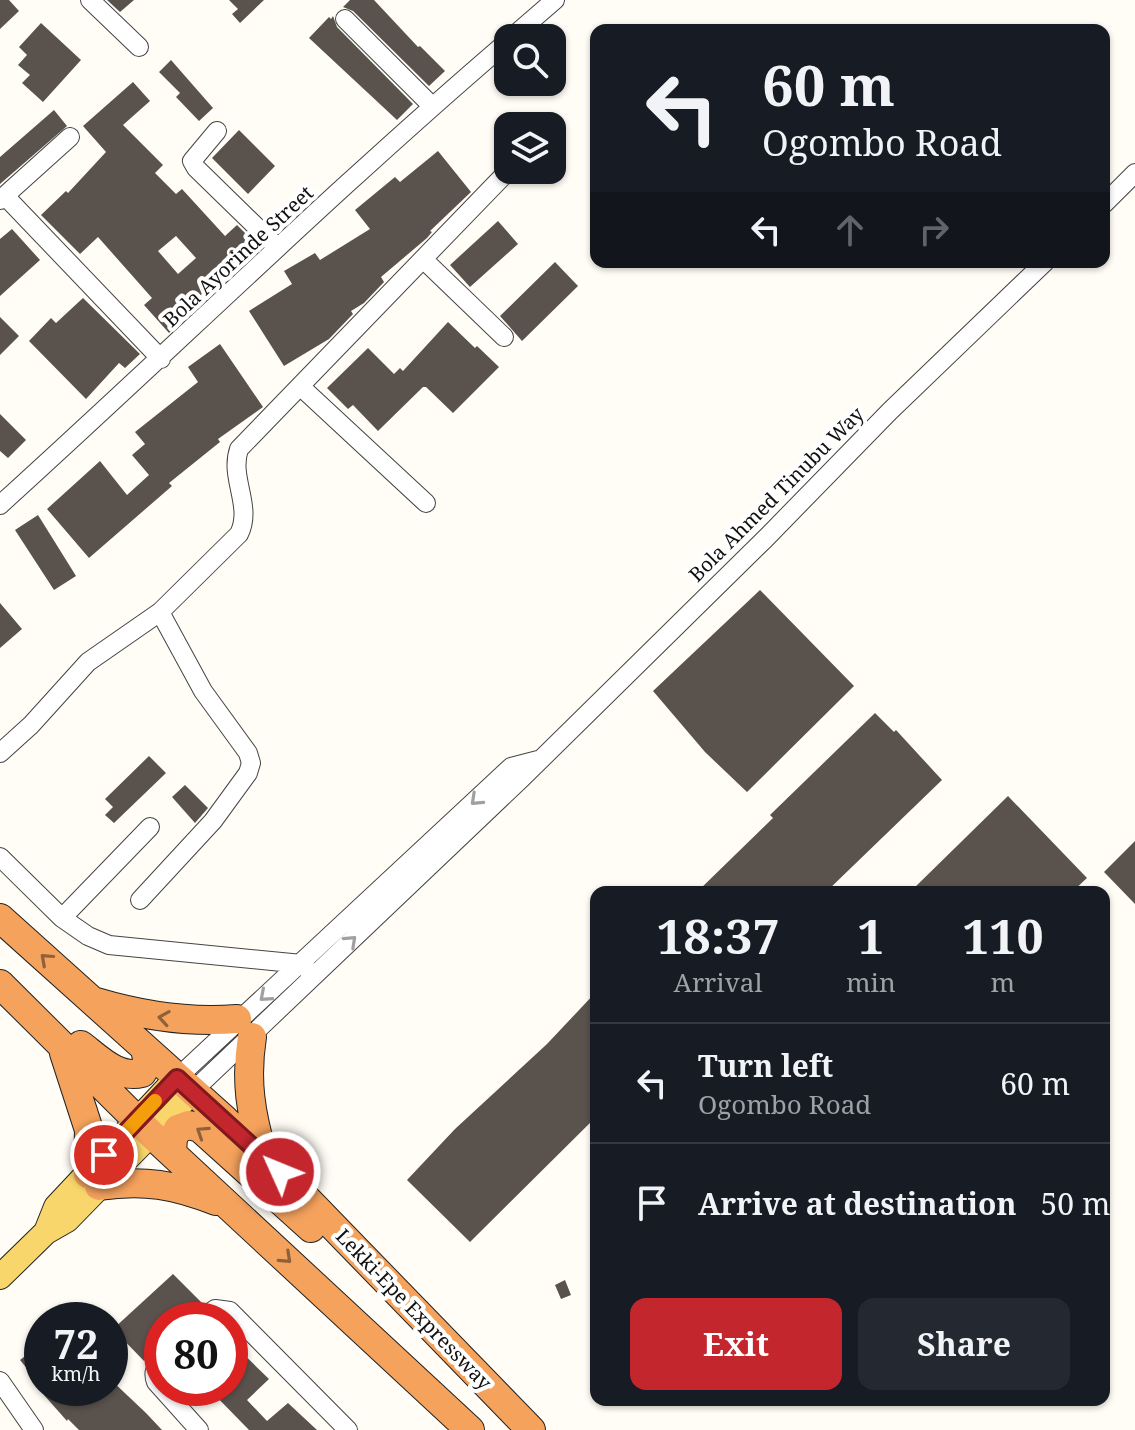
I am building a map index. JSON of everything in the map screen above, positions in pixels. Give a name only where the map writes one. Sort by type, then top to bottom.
[{"type":"highway","points":[[0,918],[91,1001],[171,1019],[245,1028],[249,1099],[263,1157]]},
{"type":"highway","points":[[0,967],[71,1037],[118,1071],[129,1075],[142,1073],[148,1063],[145,1049]]},
{"type":"highway","points":[[0,984],[144,1127],[470,1430]]},
{"type":"highway","name":"Lekki-Epe Expressway","points":[[91,1001],[296,1188],[531,1430]]},
{"type":"highway","points":[[63,1048],[89,1130],[94,1180],[159,1183],[228,1206]]},
{"type":"highway","points":[[172,1152],[173,1138],[178,1129],[189,1125],[200,1128],[332,1248],[413,1306]]},
{"type":"main road","points":[[1,1273],[46,1232],[56,1207],[94,1180],[185,1084]]},
{"type":"street","points":[[90,0],[139,47]]},
{"type":"street","name":"Bola Ayorinde Street","points":[[527,24],[555,0]]},
{"type":"street","points":[[345,19],[432,106]]},
{"type":"street","name":"Bola Ayorinde Street","points":[[0,505],[161,359],[277,247],[494,53]]},
{"type":"street","points":[[217,131],[192,161],[277,247]]},
{"type":"street","points":[[70,137],[2,198],[161,359]]},
{"type":"street","points":[[1110,198],[1135,173]]},
{"type":"street","points":[[0,753],[31,725],[88,662],[160,612],[239,534],[246,517],[234,464],[239,449],[495,184]]},
{"type":"street","points":[[423,259],[504,337]]},
{"type":"street","name":"Bola Ahmed Tinubu Way","points":[[308,970],[511,767],[540,760],[890,411],[1039,268]]},
{"type":"street","points":[[301,387],[426,503]]},
{"type":"street","points":[[140,900],[213,821],[248,773],[251,763],[248,753],[203,691],[160,612]]},
{"type":"street","points":[[62,918],[150,827]]},
{"type":"street","points":[[0,857],[62,918],[88,936],[109,945],[308,970]]},
{"type":"street","points":[[185,1084],[308,970]]},
{"type":"street","points":[[248,1329],[348,1430]]},
{"type":"street","points":[[0,1381],[34,1430]]},
{"type":"street","points":[[178,1406],[199,1430]]},
{"type":"building","points":[[0,0],[9,0],[19,11],[0,29]]},
{"type":"building","points":[[107,0],[134,0],[120,12]]},
{"type":"building","points":[[229,0],[264,0],[240,23],[232,14],[238,9]]},
{"type":"building","points":[[350,0],[374,0],[445,71],[429,86],[353,11],[343,7]]},
{"type":"building","points":[[333,16],[337,27],[413,104],[397,120],[309,38]]},
{"type":"building","points":[[41,23],[81,60],[43,102],[22,83],[30,75],[18,65],[27,55],[19,47]]},
{"type":"building","points":[[171,60],[213,108],[199,121],[176,97],[180,93],[159,72]]},
{"type":"building","points":[[133,82],[150,101],[123,125],[163,165],[155,173],[176,194],[182,189],[225,236],[237,225],[256,244],[229,270],[233,273],[169,333],[144,305],[152,298],[98,237],[80,254],[41,215],[66,191],[68,193],[106,152],[83,126]],"holes":[[[176,236],[196,258],[178,274],[158,251]]]},
{"type":"building","points":[[54,110],[67,126],[0,184],[0,157]]},
{"type":"building","points":[[239,130],[275,166],[248,194],[212,158]]},
{"type":"building","points":[[438,151],[471,192],[430,231],[427,238],[381,277],[384,282],[364,303],[351,311],[353,314],[329,339],[284,366],[249,311],[292,284],[284,271],[315,253],[320,260],[370,229],[355,210],[395,177],[400,182]]},
{"type":"building","points":[[498,221],[518,244],[470,287],[450,265]]},
{"type":"building","points":[[12,229],[40,260],[0,296],[0,239]]},
{"type":"building","points":[[555,262],[578,286],[522,341],[500,316]]},
{"type":"building","points":[[83,298],[140,354],[125,368],[119,363],[86,399],[29,341],[51,318],[56,323]]},
{"type":"building","points":[[0,317],[19,336],[0,355]]},
{"type":"building","points":[[448,322],[499,367],[453,413],[423,387],[378,431],[353,405],[348,409],[327,388],[368,348],[394,374],[400,368],[403,371]]},
{"type":"building","points":[[220,344],[263,407],[218,439],[220,442],[169,483],[172,486],[89,558],[47,509],[100,461],[127,495],[149,475],[132,455],[145,444],[135,432],[198,382],[188,367]]},
{"type":"building","points":[[0,414],[26,440],[8,458],[0,451]]},
{"type":"building","points":[[38,515],[76,576],[54,590],[15,530]]},
{"type":"building","points":[[760,590],[854,686],[747,792],[705,752],[653,691]]},
{"type":"building","points":[[0,603],[22,629],[0,648]]},
{"type":"building","points":[[875,713],[894,732],[896,730],[942,780],[832,886],[703,886],[773,818],[770,815]]},
{"type":"building","points":[[149,756],[166,773],[114,823],[105,815],[113,807],[105,799]]},
{"type":"building","points":[[185,785],[208,808],[195,823],[172,797]]},
{"type":"building","points":[[1008,796],[1087,878],[1078,886],[916,886]]},
{"type":"building","points":[[1135,841],[1135,904],[1104,872]]},
{"type":"building","points":[[590,998],[590,1123],[470,1242],[407,1180],[455,1129],[547,1044]]},
{"type":"building","points":[[173,1274],[201,1302],[144,1302],[144,1361],[128,1344],[128,1315]]},
{"type":"building","points":[[565,1280],[571,1295],[561,1299],[555,1285]]},
{"type":"building","points":[[248,1359],[269,1379],[248,1399]]},
{"type":"building","points":[[128,1396],[162,1430],[79,1430],[54,1406],[128,1406]]},
{"type":"building","points":[[248,1401],[267,1421],[288,1403],[317,1430],[249,1430],[226,1406],[248,1406]]},
{"type":"slow traffic","points":[[121,1137],[155,1101]]},
{"type":"route","points":[[104,1155],[177,1078],[280,1172]]}]
